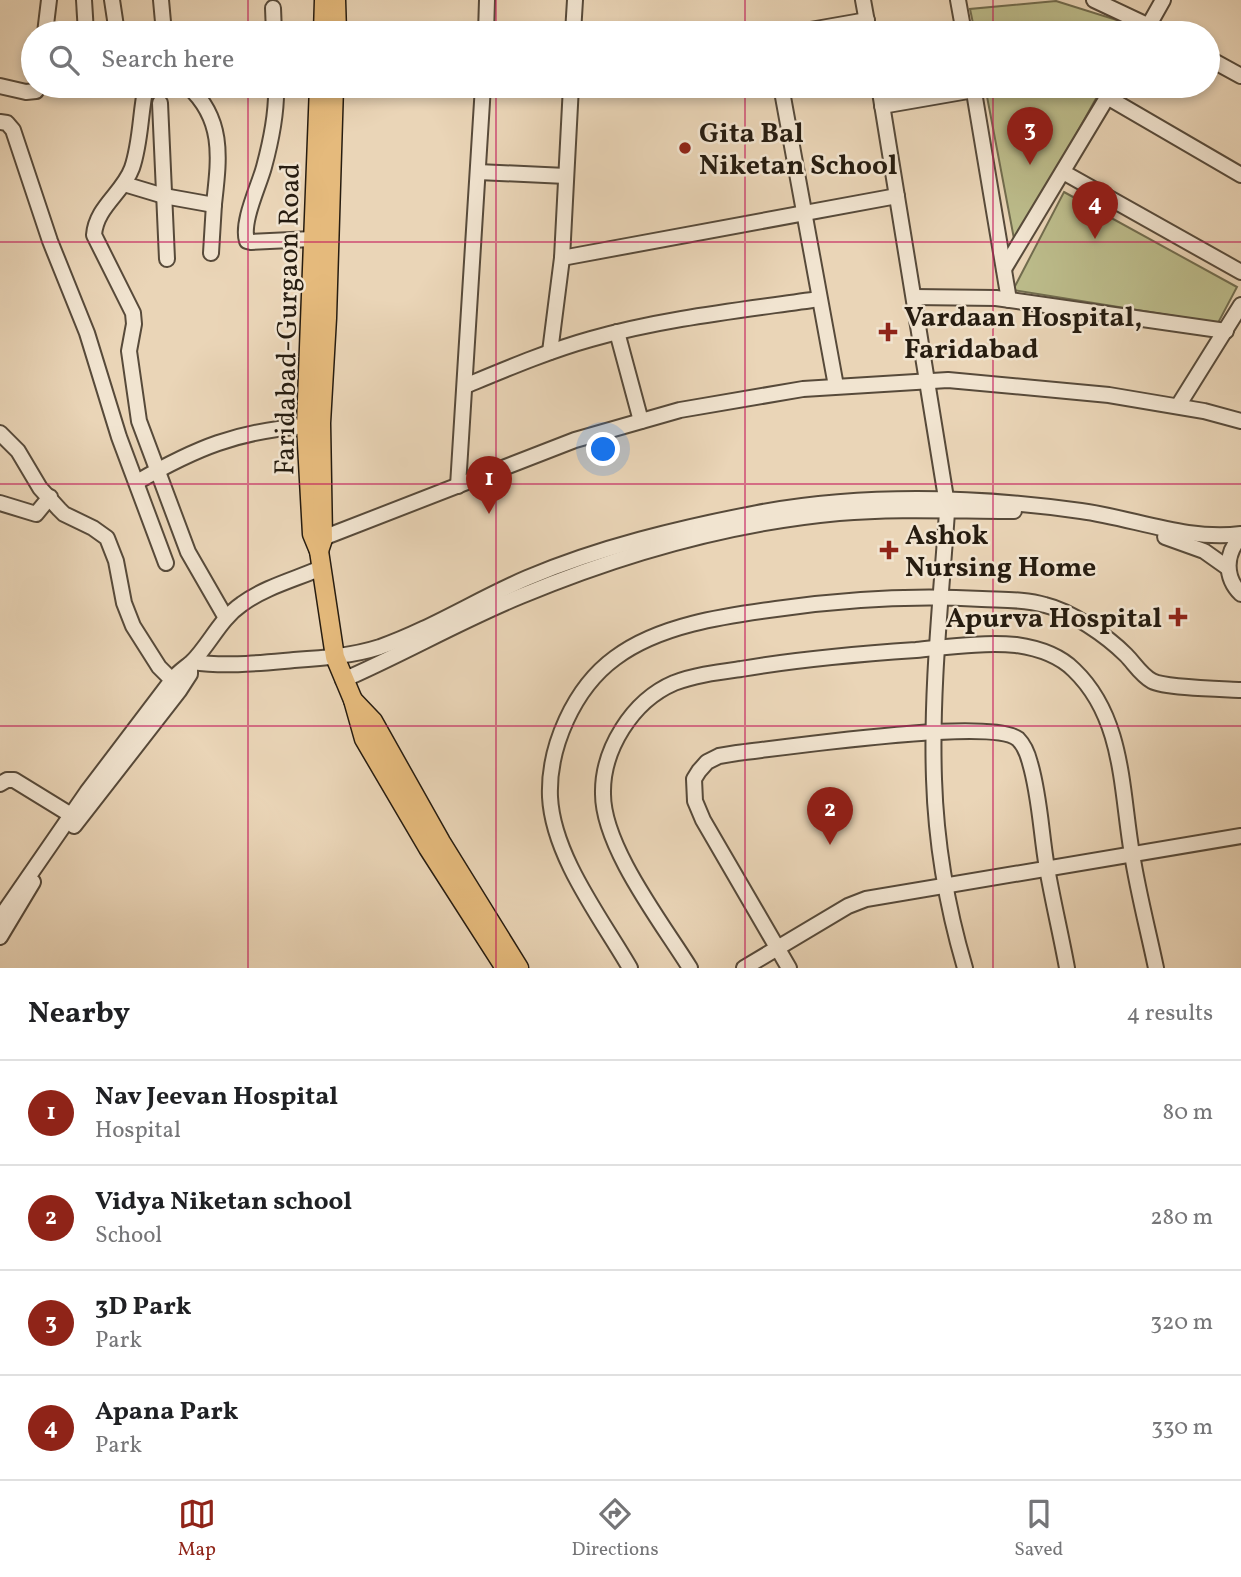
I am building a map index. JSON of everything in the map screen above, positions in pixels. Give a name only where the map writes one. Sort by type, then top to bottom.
[{"type":"main road","points":[[323,21],[324,0]]},
{"type":"main road","points":[[336,0],[337,21]]},
{"type":"main road","name":"Faridabad-Gurgaon Road","points":[[318,98],[306,426],[311,524],[319,550],[335,657],[353,700],[364,739],[391,788],[505,968]]},
{"type":"main road","name":"Faridabad-Gurgaon Road","points":[[319,550],[334,98]]},
{"type":"main road","name":"Faridabad-Gurgaon Road","points":[[353,700],[373,721],[441,842],[519,968]]},
{"type":"street","points":[[46,21],[49,0]]},
{"type":"street","points":[[84,0],[85,21]]},
{"type":"street","points":[[112,0],[115,21]]},
{"type":"street","points":[[161,0],[163,21]]},
{"type":"street","points":[[486,21],[487,0]]},
{"type":"street","points":[[574,21],[575,0]]},
{"type":"street","points":[[863,0],[867,21]]},
{"type":"street","points":[[958,0],[962,21]]},
{"type":"street","points":[[1094,0],[1132,21]]},
{"type":"street","points":[[1151,21],[1163,0]]},
{"type":"street","points":[[273,8],[274,21]]},
{"type":"street","points":[[1220,65],[1241,76]]},
{"type":"street","points":[[0,86],[21,90]]},
{"type":"street","points":[[144,98],[135,157],[124,184],[106,204],[96,224],[94,235],[133,313],[134,324],[129,351],[136,409],[188,552],[226,618]]},
{"type":"street","points":[[200,98],[218,141],[220,160],[211,253]]},
{"type":"street","points":[[276,98],[268,152],[248,220],[247,241],[312,239]]},
{"type":"street","points":[[458,486],[482,98]]},
{"type":"street","points":[[550,352],[562,258],[569,98]]},
{"type":"street","points":[[783,98],[836,386]]},
{"type":"street","points":[[881,98],[947,505],[934,732],[936,814],[951,919],[965,968]]},
{"type":"street","points":[[883,106],[923,98]]},
{"type":"street","points":[[975,98],[1009,300]]},
{"type":"street","points":[[1004,269],[1106,98]]},
{"type":"street","points":[[1119,98],[1241,175]]},
{"type":"street","points":[[160,103],[167,259]]},
{"type":"street","points":[[0,122],[7,123],[13,130],[50,241],[87,333],[119,437],[166,563]]},
{"type":"street","points":[[1063,172],[1241,272]]},
{"type":"street","points":[[478,173],[566,176]]},
{"type":"street","points":[[124,184],[164,196],[214,205]]},
{"type":"street","points":[[562,258],[897,197]]},
{"type":"street","points":[[914,297],[967,296],[1009,300],[1226,331]]},
{"type":"street","points":[[465,386],[550,352],[617,332],[675,320],[819,299]]},
{"type":"street","points":[[1178,406],[1241,305]]},
{"type":"street","points":[[617,332],[641,421]]},
{"type":"street","points":[[0,918],[71,815],[172,680],[181,669],[191,663],[226,618],[245,601],[319,550],[458,486],[575,440],[680,410],[836,386],[948,380],[1022,386],[1109,395],[1178,406],[1241,421]]},
{"type":"street","points":[[137,482],[201,448],[232,437],[271,429],[306,426]]},
{"type":"street","points":[[0,433],[18,451],[40,488],[64,514],[84,522],[107,538],[116,561],[122,595],[133,626],[159,667],[172,680]]},
{"type":"street","points":[[0,503],[36,514],[50,497]]},
{"type":"street","points":[[191,663],[234,665],[335,657],[379,647],[529,577],[638,541],[798,506],[877,499],[1013,511],[1113,524],[1178,541],[1204,551],[1228,568]]},
{"type":"street","points":[[343,680],[521,596],[607,564],[676,543],[756,525],[840,513],[947,505],[1082,511],[1206,536],[1241,535]]},
{"type":"street","points":[[1241,535],[1229,555],[1228,568],[1231,580],[1241,594]]},
{"type":"street","points":[[630,968],[559,842],[550,799],[553,761],[570,711],[585,688],[608,664],[626,651],[705,620],[829,602],[941,596],[1026,601],[1063,611],[1119,648],[1150,680],[1166,684],[1241,690]]},
{"type":"street","points":[[690,968],[624,863],[604,815],[604,781],[611,752],[621,730],[642,705],[673,684],[707,674],[831,657],[1014,645],[1056,657],[1075,671],[1091,691],[1110,723],[1132,855],[1156,968]]},
{"type":"street","points":[[0,937],[41,869],[186,681],[191,663]]},
{"type":"street","points":[[789,968],[703,820],[693,790],[694,779],[699,771],[707,762],[719,756],[737,753],[934,732],[990,731],[1018,740],[1030,764],[1067,968]]},
{"type":"street","points":[[0,783],[14,780],[71,815]]},
{"type":"street","points":[[744,968],[857,902],[1241,836]]},
{"type":"green space","points":[[1056,1],[1120,21],[972,21],[970,9]]},
{"type":"green space","points":[[987,98],[1096,98],[1015,244]]},
{"type":"green space","points":[[1064,192],[1237,287],[1218,323],[1013,290]]},
{"type":"place","name":"Gita Bal Niketan School","points":[[685,148]]},
{"type":"place","name":"3D Park","points":[[1030,165]]},
{"type":"place","name":"Apana Park","points":[[1095,239]]},
{"type":"place","name":"Vardaan Hospital, Faridabad","points":[[888,332]]},
{"type":"place","name":"Nav Jeevan Hospital","points":[[489,514]]},
{"type":"place","name":"Ashok Nursing Home","points":[[889,550]]},
{"type":"place","name":"Apurva Hospital","points":[[1178,617]]},
{"type":"place","name":"Vidya Niketan school","points":[[830,845]]}]
